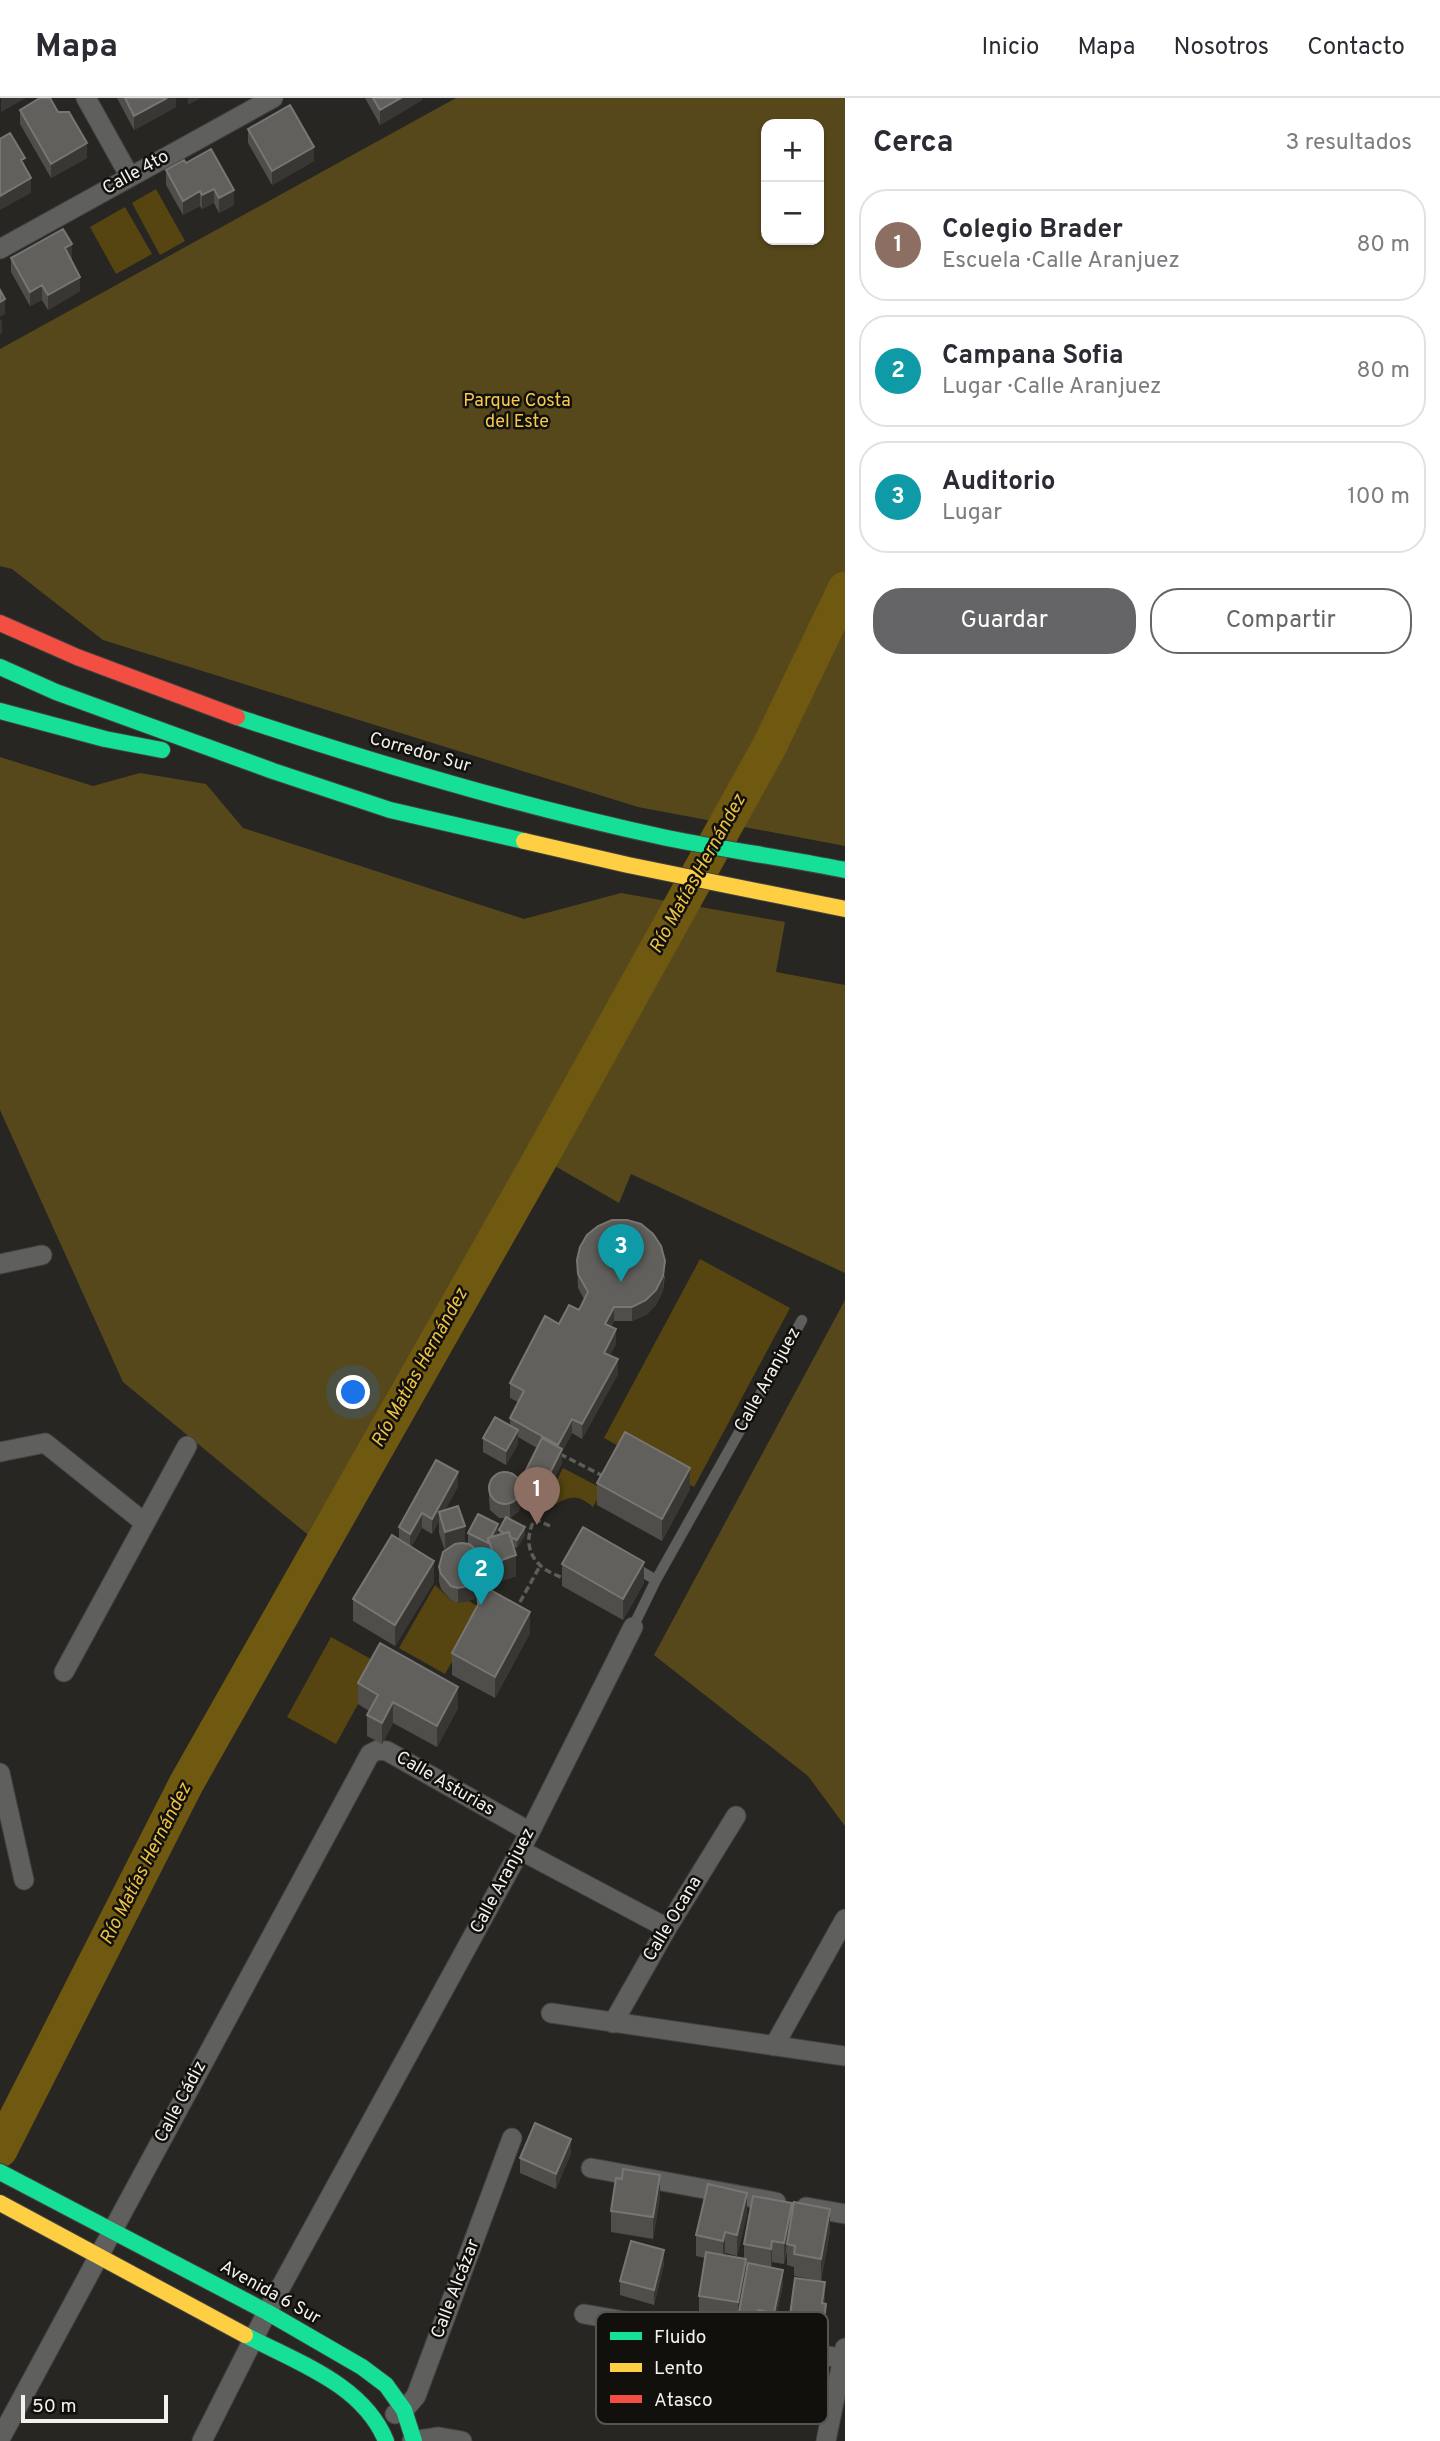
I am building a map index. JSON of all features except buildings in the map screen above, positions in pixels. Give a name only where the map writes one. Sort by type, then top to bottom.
[{"type":"main road","name":"Corredor Sur","points":[[0,623],[199,704],[422,775],[645,832],[845,870]]},
{"type":"main road","points":[[0,667],[56,692],[273,771],[390,810],[628,865],[845,909]]},
{"type":"main road","points":[[0,711],[105,739],[273,771]]},
{"type":"main road","name":"Avenida 6 Sur","points":[[0,2172],[267,2312],[362,2367],[386,2385],[404,2410],[413,2441]]},
{"type":"main road","points":[[0,2203],[343,2387],[367,2406],[379,2422],[386,2441]]},
{"type":"street","points":[[86,98],[130,177]]},
{"type":"street","name":"Calle 4to","points":[[0,249],[273,98]]},
{"type":"street","points":[[0,1264],[42,1255]]},
{"type":"street","points":[[0,1452],[45,1443],[145,1523]]},
{"type":"street","points":[[65,1672],[187,1446]]},
{"type":"street","name":"Calle Aranjuez","points":[[202,2441],[267,2312],[530,1832],[633,1627]]},
{"type":"street","name":"Calle Asturias","points":[[364,1765],[370,1754],[378,1750],[387,1751],[530,1832]]},
{"type":"street","name":"Calle Cádiz","points":[[0,2439],[364,1765]]},
{"type":"street","points":[[1,1777],[24,1880]]},
{"type":"street","name":"Calle Ocana","points":[[613,2023],[667,1928],[736,1816]]},
{"type":"street","points":[[520,1850],[667,1928]]},
{"type":"street","points":[[775,2046],[845,1919]]},
{"type":"street","points":[[551,2013],[845,2056]]},
{"type":"street","name":"Calle Alcázar","points":[[404,2410],[416,2396],[512,2138]]},
{"type":"street","points":[[591,2168],[845,2214]]},
{"type":"street","points":[[584,2314],[596,2316]]},
{"type":"street","points":[[826,2441],[844,2355]]},
{"type":"street","points":[[379,2422],[404,2410]]},
{"type":"street","points":[[413,2441],[439,2437],[463,2441]]},
{"type":"lane","name":"Calle Aranjuez","points":[[633,1627],[656,1580],[802,1321]]},
{"type":"lane","points":[[621,1560],[656,1580]]},
{"type":"path","points":[[556,1452],[611,1479]]},
{"type":"path","points":[[550,1526],[535,1519],[528,1531],[530,1549],[540,1566],[578,1586]]},
{"type":"path","points":[[520,1602],[540,1566]]},
{"type":"shaded area","points":[[156,189],[185,241],[160,255],[132,203]]},
{"type":"shaded area","points":[[125,207],[152,254],[116,274],[90,227]]},
{"type":"shaded area","points":[[700,1259],[790,1308],[694,1487],[604,1438]]},
{"type":"shaded area","points":[[563,1468],[603,1489],[593,1507],[577,1498],[563,1500],[551,1507],[544,1504]]},
{"type":"shaded area","points":[[435,1585],[451,1600],[458,1603],[469,1601],[482,1609],[445,1674],[399,1648]]},
{"type":"shaded area","points":[[331,1637],[380,1664],[336,1744],[287,1717]]},
{"type":"green space","name":"Parque Costa del Este","points":[[456,98],[845,98],[845,846],[638,807],[103,640],[12,569],[0,566],[0,349]]},
{"type":"green space","points":[[0,757],[93,786],[140,773],[206,784],[243,828],[524,919],[621,893],[785,922],[776,972],[845,985],[845,1273],[631,1174],[619,1203],[536,1155],[318,1543],[123,1382],[0,1110]]},
{"type":"green space","points":[[845,1300],[845,1826],[808,1776],[654,1655]]},
{"type":"waterway","name":"Río Matías Hernández","points":[[0,2150],[186,1784],[538,1163],[769,747],[845,589]]},
{"type":"traffic: fast","points":[[0,667],[56,692],[273,771],[390,810],[524,841]]},
{"type":"traffic: fast","points":[[0,711],[105,739],[162,750]]},
{"type":"traffic: fast","points":[[237,717],[397,768],[558,813],[667,838],[845,870]]},
{"type":"traffic: fast","points":[[0,2172],[267,2312],[362,2367],[386,2385],[404,2410],[414,2441]]},
{"type":"traffic: fast","points":[[245,2335],[306,2365],[345,2390],[375,2421],[386,2441]]},
{"type":"traffic: slow","points":[[524,841],[845,909]]},
{"type":"traffic: slow","points":[[0,2203],[245,2335]]},
{"type":"traffic: jam","points":[[0,623],[77,657],[237,717]]},
{"type":"place","name":"Auditorio","points":[[621,1282]]},
{"type":"place","name":"Colegio Brader","points":[[537,1525]]},
{"type":"place","name":"Campana Sofia","points":[[481,1605]]}]
